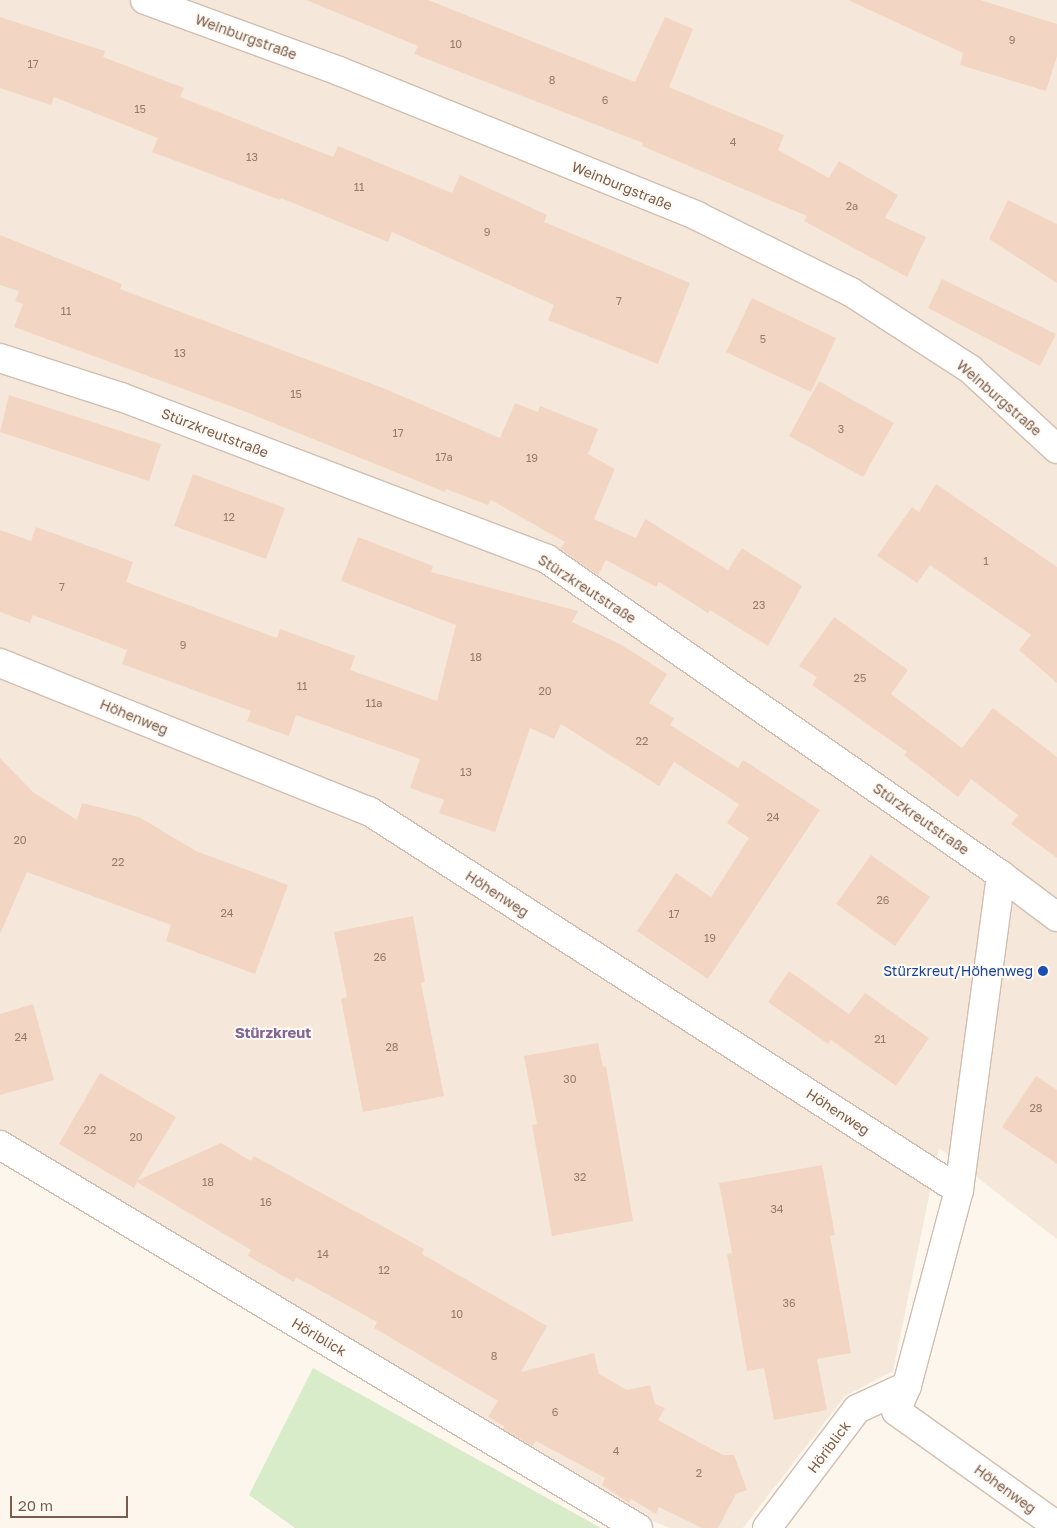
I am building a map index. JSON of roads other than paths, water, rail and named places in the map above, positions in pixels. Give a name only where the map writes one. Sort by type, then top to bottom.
[{"type":"street","name":"Weinburgstraße","points":[[145,0],[339,71],[697,216],[851,292],[970,369],[1057,449]]},
{"type":"street","name":"Stürzkreutstraße","points":[[0,358],[121,397],[546,559],[1001,875],[1057,917]]},
{"type":"street","name":"Höhenweg","points":[[0,663],[368,812],[959,1190]]},
{"type":"street","name":"Höhenweg","points":[[1001,875],[959,1190],[908,1386],[896,1410],[1057,1526]]},
{"type":"street","name":"Höriblick","points":[[0,1145],[638,1528]]},
{"type":"street","name":"Höriblick","points":[[767,1528],[857,1409],[908,1386]]},
{"type":"place","name":"Stürzkreut/Höhenweg","points":[[1043,971]]},
{"type":"district","name":"Stürzkreut","points":[[273,1033]]}]
